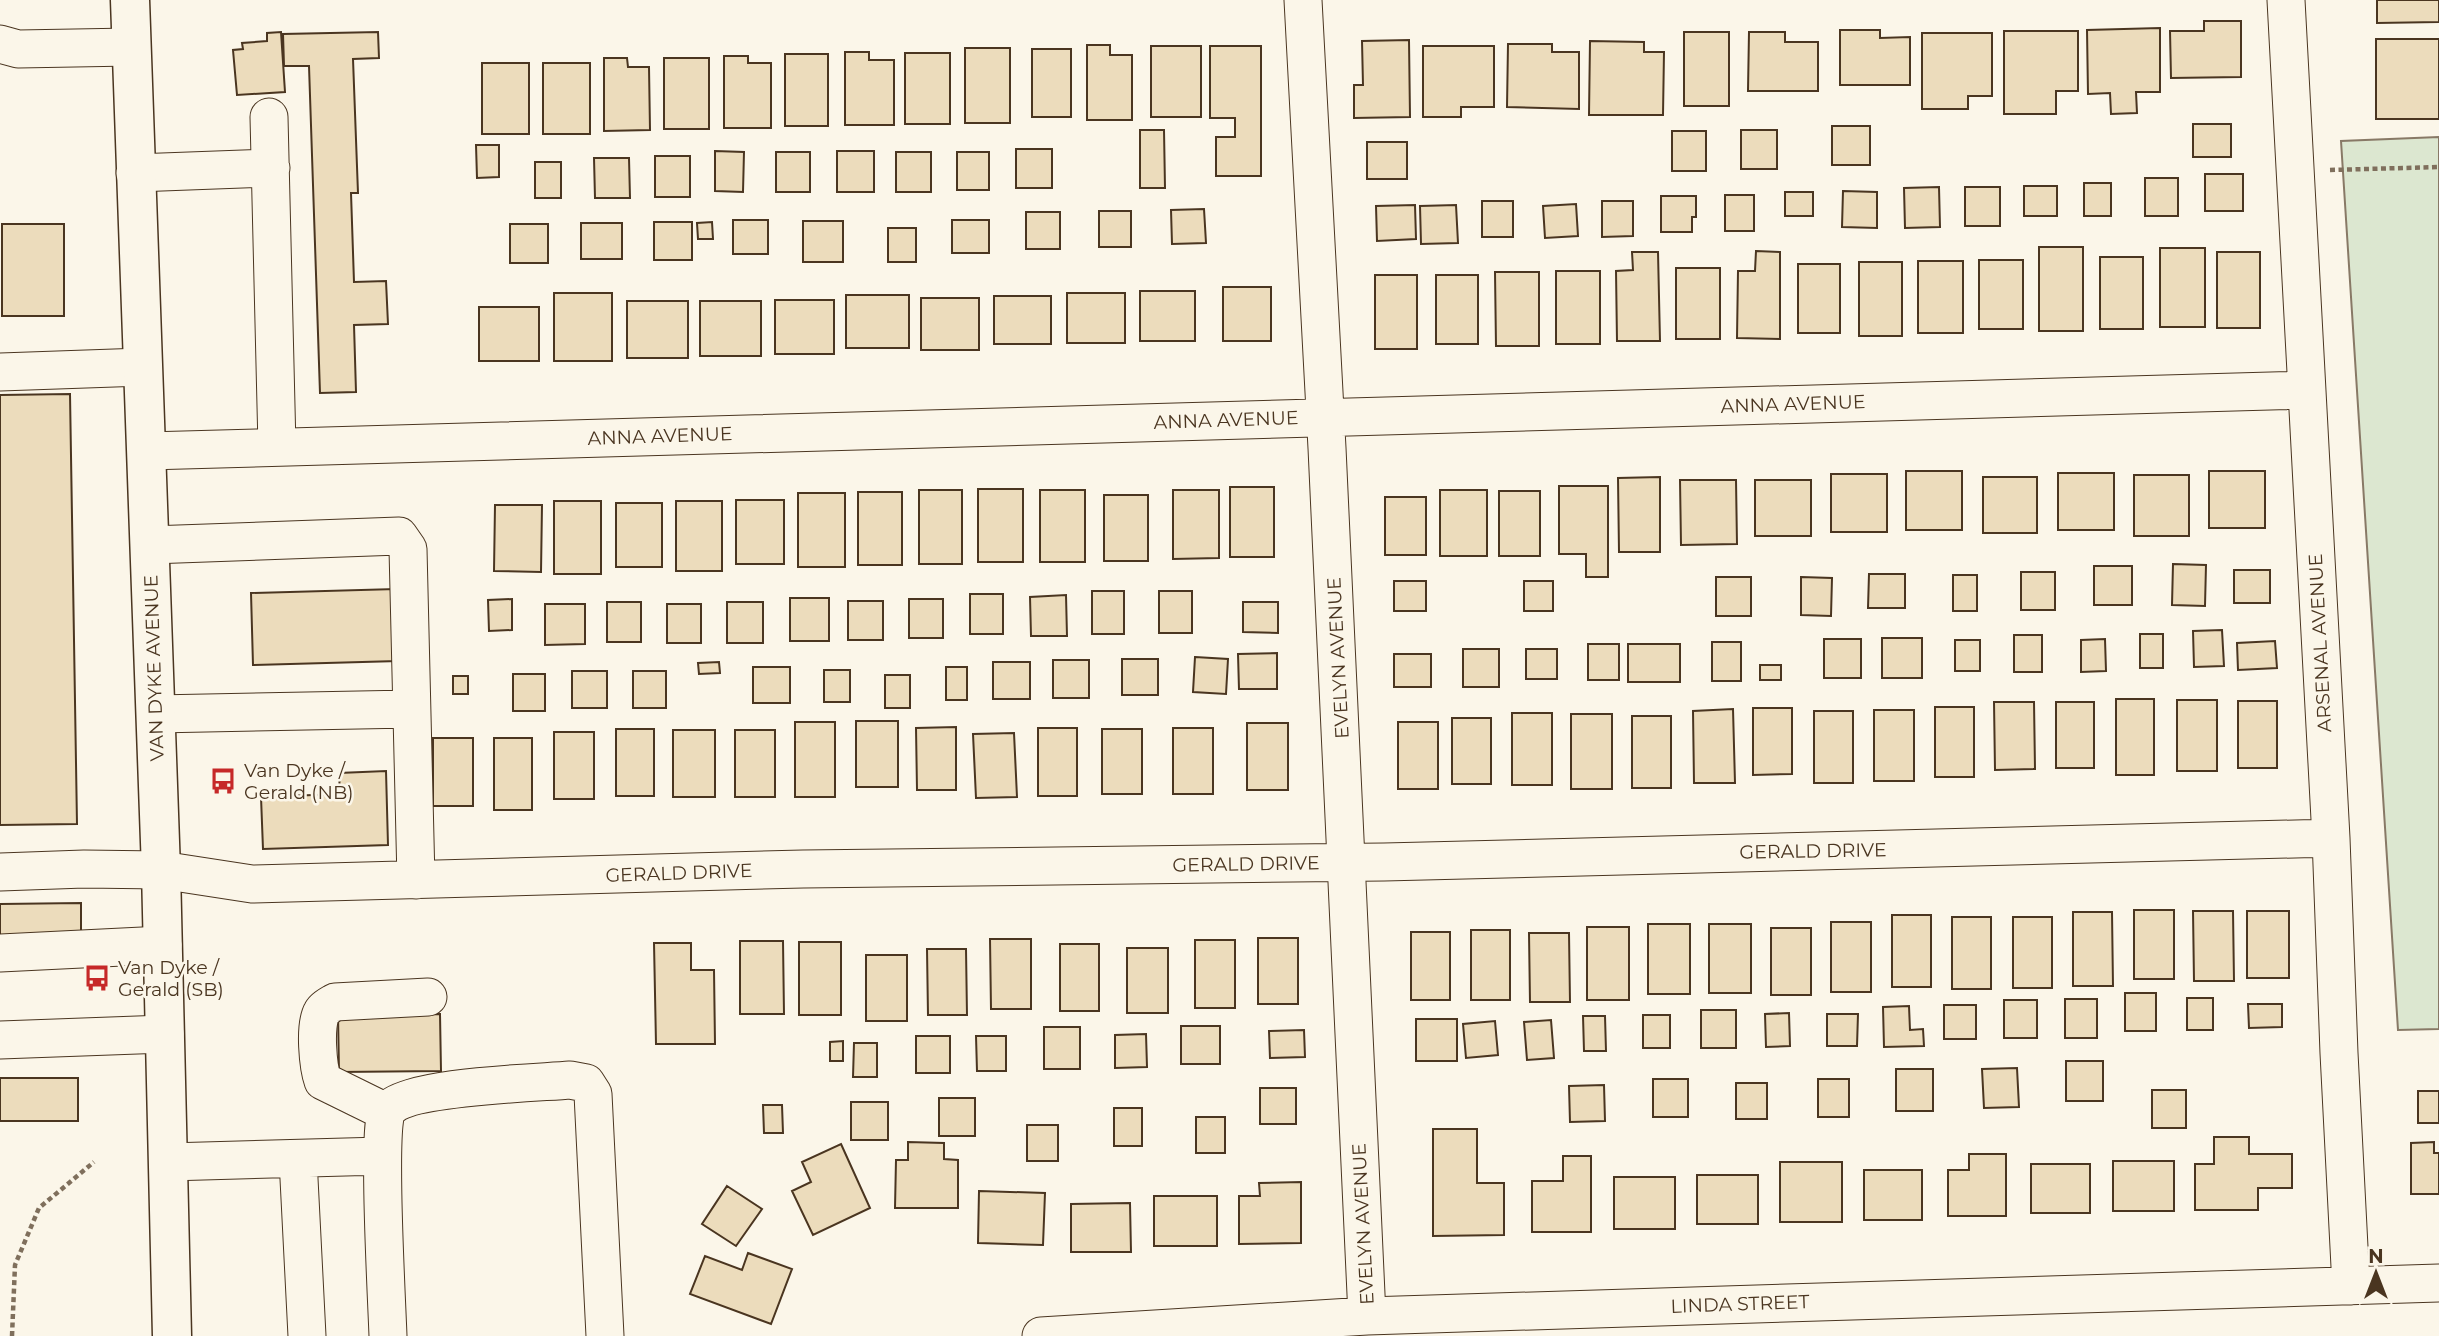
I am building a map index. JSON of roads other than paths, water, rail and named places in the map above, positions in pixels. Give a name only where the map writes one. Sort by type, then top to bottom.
[{"type":"main road","name":"VAN DYKE AVENUE","points":[[130,0],[161,870],[172,1336]]},
{"type":"street","name":"EVELYN AVENUE","points":[[1303,0],[1348,863],[1367,1316]]},
{"type":"street","name":"ARSENAL AVENUE","points":[[2286,0],[2331,838],[2351,1286]]},
{"type":"street","points":[[0,44],[18,49],[131,47]]},
{"type":"street","points":[[270,117],[277,447]]},
{"type":"street","points":[[135,173],[271,168]]},
{"type":"street","points":[[0,372],[143,367]]},
{"type":"street","name":"ANNA AVENUE","points":[[147,451],[2306,390]]},
{"type":"street","points":[[150,545],[399,537],[408,549],[416,880]]},
{"type":"street","points":[[156,714],[411,709]]},
{"type":"street","name":"GERALD DRIVE","points":[[0,872],[161,870],[252,884],[803,869],[1348,863],[2331,838]]},
{"type":"street","points":[[0,953],[163,945]]},
{"type":"street","points":[[386,1112],[323,1081],[320,1072],[318,1022],[322,1010],[335,1002],[428,997]]},
{"type":"street","points":[[0,1040],[165,1034]]},
{"type":"street","points":[[388,1336],[382,1156],[386,1112],[403,1101],[446,1090],[570,1080],[586,1083],[593,1094],[605,1336]]},
{"type":"street","points":[[168,1162],[382,1156]]},
{"type":"street","points":[[298,1158],[307,1336]]},
{"type":"street","name":"LINDA STREET","points":[[1041,1336],[1367,1316],[2439,1283]]},
{"type":"place","name":"Van Dyke / Gerald (NB)","points":[[223,781]]},
{"type":"place","name":"Van Dyke / Gerald (SB)","points":[[97,978]]}]
